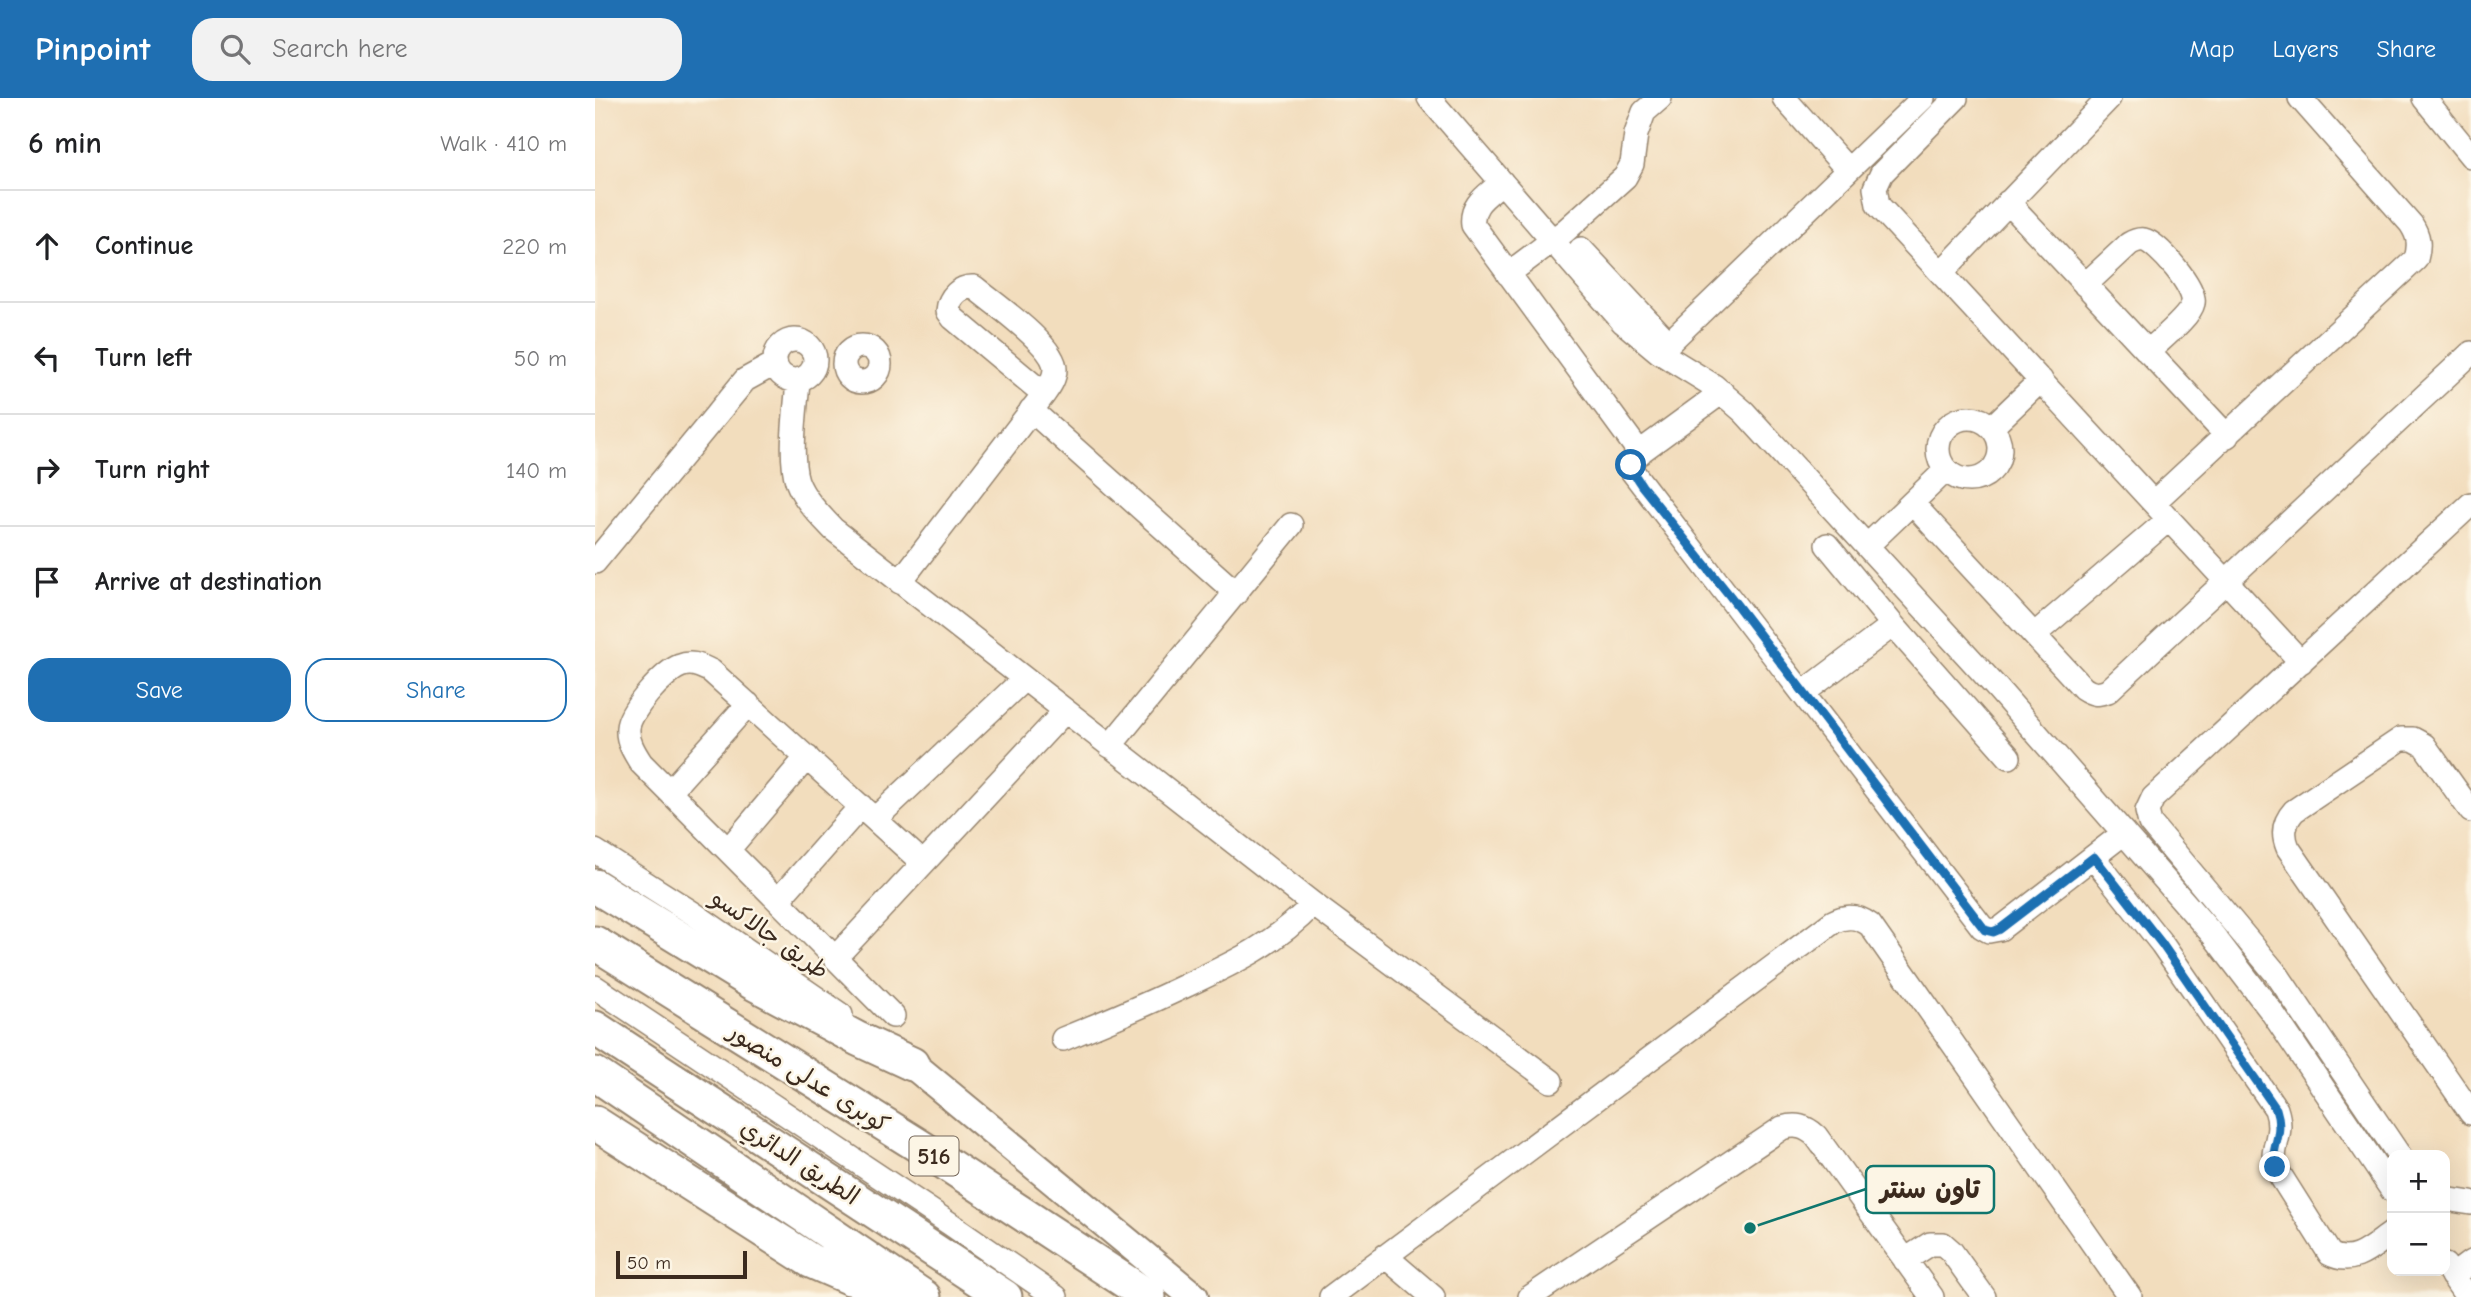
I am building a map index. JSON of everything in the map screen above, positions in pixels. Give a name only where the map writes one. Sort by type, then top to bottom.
[{"type":"highway","points":[[595,886],[753,984],[912,1065]]},
{"type":"highway","name":"كوبرى عدلى منصور","points":[[595,943],[935,1156],[1149,1297]]},
{"type":"highway","name":"الطريق الدائري","points":[[595,1028],[1005,1297]]},
{"type":"highway","points":[[639,1057],[737,1170]]},
{"type":"highway","name":"الطريق الدائري","points":[[595,1074],[918,1293]]},
{"type":"highway","points":[[595,1123],[811,1261],[870,1284],[918,1293]]},
{"type":"main road","points":[[912,1065],[1194,1297]]},
{"type":"street","points":[[1429,98],[1502,182],[1679,354],[1685,367]]},
{"type":"street","points":[[1447,98],[1559,236],[1623,322],[1665,357],[1722,392],[1744,412],[1868,545],[2124,833],[2239,967],[2387,1183]]},
{"type":"street","points":[[1508,274],[1559,236],[1625,177],[1632,164],[1636,134],[1644,112],[1660,98]]},
{"type":"street","points":[[1784,98],[1847,169]]},
{"type":"street","points":[[1668,343],[1923,98]]},
{"type":"street","points":[[1956,98],[1882,173],[1875,188],[1878,205],[2301,662]]},
{"type":"street","points":[[1941,273],[2109,98]]},
{"type":"street","points":[[2034,635],[2161,510],[2227,436],[2409,269],[2416,259],[2418,234],[2411,223],[2300,98]]},
{"type":"street","points":[[2424,98],[2471,156]]},
{"type":"street","points":[[1502,182],[1476,206],[1472,225],[1640,453]]},
{"type":"street","points":[[2008,202],[2227,436]]},
{"type":"street","points":[[2085,285],[2129,244],[2136,240],[2152,243],[2188,283],[2193,292],[2193,303],[2189,312],[2148,352]]},
{"type":"street","points":[[900,582],[1037,402],[1053,382],[1053,357],[1040,342],[974,287],[966,286],[957,292],[949,304],[948,311],[953,318],[1037,402],[1235,593]]},
{"type":"street","points":[[792,340],[803,341],[811,347],[816,358],[808,377],[798,381],[787,380],[779,373],[774,363],[776,352],[782,344],[792,340]]},
{"type":"street","points":[[1912,503],[2083,688],[2099,695],[2108,691],[2471,354]]},
{"type":"street","points":[[816,358],[843,364]]},
{"type":"street","points":[[595,562],[744,380],[774,363]]},
{"type":"street","points":[[1992,427],[2041,380]]},
{"type":"street","points":[[798,381],[794,448],[797,480],[810,504],[833,530],[1313,904],[1551,1081]]},
{"type":"street","points":[[1722,392],[1632,460],[1634,476],[1985,930],[1993,932],[2000,929],[2124,833]]},
{"type":"street","points":[[1977,418],[1992,427],[2000,443],[1998,460],[1993,468],[1979,478],[1970,480],[1947,470],[1941,463],[1938,446],[1940,437],[1951,423],[1977,418]]},
{"type":"street","points":[[1868,545],[1947,470]]},
{"type":"street","points":[[2396,1150],[2278,976],[2153,827],[2147,817],[2148,806],[2153,798],[2471,504]]},
{"type":"street","points":[[1110,746],[1291,526]]},
{"type":"street","points":[[1827,545],[2009,757]]},
{"type":"street","points":[[1804,693],[1893,625]]},
{"type":"street","points":[[893,1016],[642,762],[630,745],[627,726],[634,710],[664,676],[679,666],[695,663],[711,671],[923,863]]},
{"type":"street","points":[[778,900],[868,813],[1024,679]]},
{"type":"street","points":[[670,791],[748,704]]},
{"type":"street","points":[[835,958],[1065,710]]},
{"type":"street","points":[[2467,1099],[2288,848],[2284,829],[2294,811],[2400,739],[2413,739],[2424,745],[2471,811]]},
{"type":"street","points":[[728,850],[807,757]]},
{"type":"street","name":"طريق جالاكسو","points":[[595,851],[694,914],[912,1065]]},
{"type":"street","points":[[2094,857],[2162,944],[2276,1109],[2280,1126],[2279,1140],[2273,1154],[2275,1167],[2330,1254],[2344,1260],[2355,1258],[2387,1236]]},
{"type":"street","points":[[1063,1039],[1123,1016],[1254,952],[1279,936],[1313,904]]},
{"type":"street","points":[[1331,1297],[1833,922],[1855,918],[1870,925],[2130,1297]]},
{"type":"street","points":[[595,987],[929,1209],[1056,1297]]},
{"type":"street","points":[[1530,1297],[1782,1128],[1789,1126],[1804,1127],[1816,1136],[1931,1297]]},
{"type":"street","points":[[2450,1200],[2471,1203]]},
{"type":"street","points":[[1905,1261],[1930,1244],[1943,1244],[1984,1297]]},
{"type":"street","points":[[1385,1256],[1433,1297]]},
{"type":"street","points":[[2450,1270],[2471,1262]]},
{"type":"street","points":[[2450,1272],[2467,1297]]},
{"type":"place","name":"تاون سنتر","points":[[1750,1228]]},
{"type":"route","points":[[1631,465],[1642,486],[1730,596],[1985,930],[1993,932],[2000,929],[2094,857],[2162,944],[2276,1109],[2280,1126],[2279,1140],[2273,1154],[2275,1167]]}]
